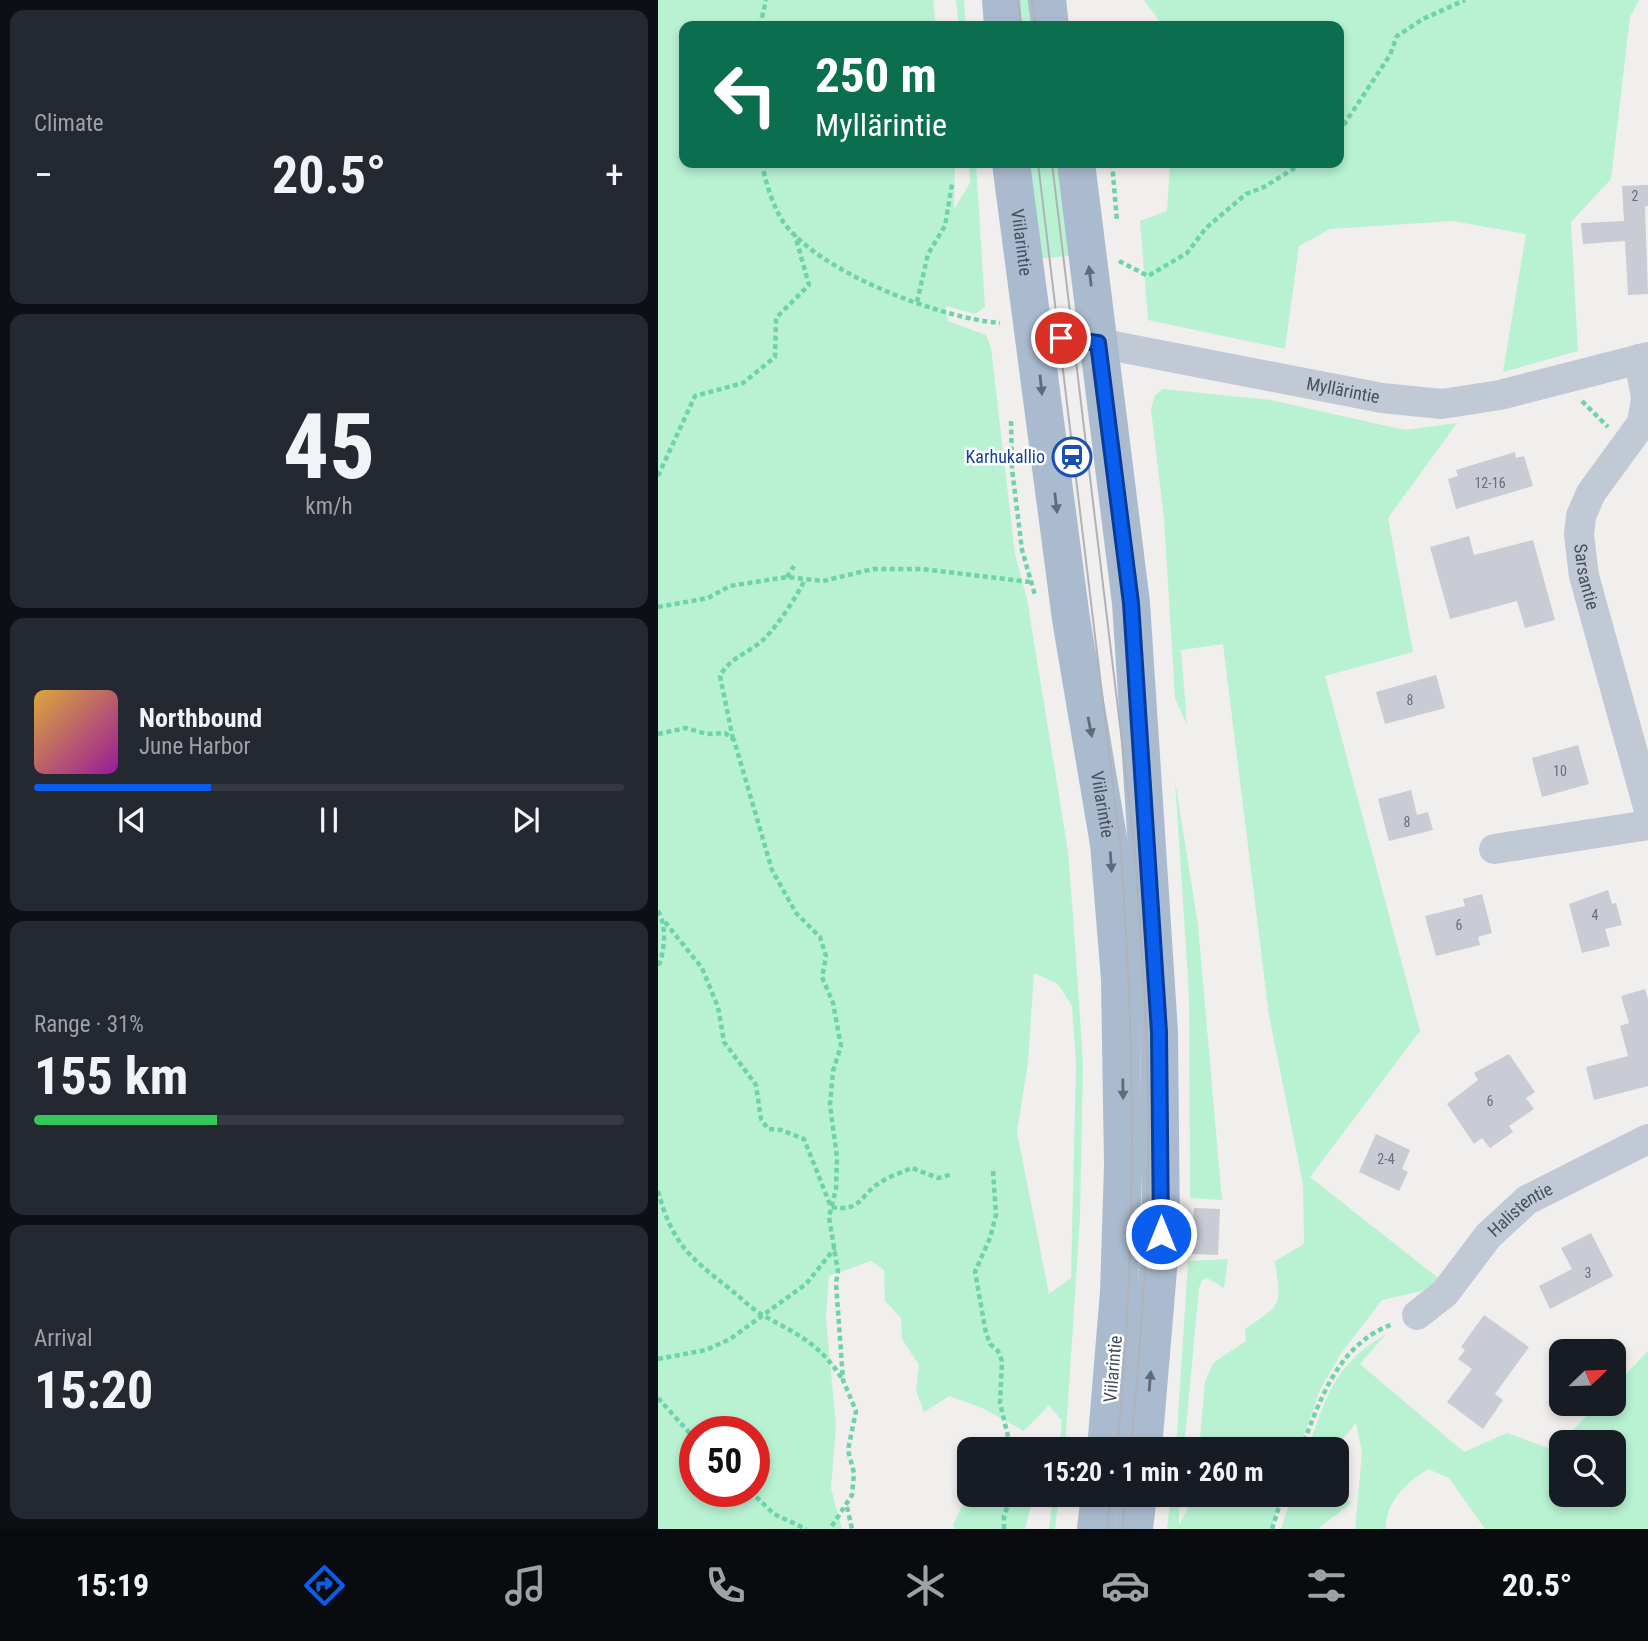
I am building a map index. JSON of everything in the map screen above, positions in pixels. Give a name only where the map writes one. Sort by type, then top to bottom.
[{"type":"main road","points":[[1001,0],[1003,21]]},
{"type":"main road","points":[[1046,0],[1049,21]]},
{"type":"main road","name":"Viilarintie","points":[[1013,168],[1071,619],[1110,844],[1119,979],[1123,1165],[1119,1292],[1106,1437]]},
{"type":"main road","points":[[1077,168],[1131,603],[1159,1032],[1161,1234],[1144,1437]]},
{"type":"main road","points":[[1096,1529],[1099,1507]]},
{"type":"main road","points":[[1134,1529],[1137,1507]]},
{"type":"street","name":"Myllärintie","points":[[1036,335],[1098,343],[1382,398],[1443,404],[1500,396],[1643,358]]},
{"type":"street","name":"Sarsantie","points":[[1643,358],[1646,411],[1634,437],[1597,484],[1586,504],[1581,516],[1579,553],[1648,807]]},
{"type":"street","points":[[1494,849],[1648,825]]},
{"type":"street","name":"Halistentie","points":[[1417,1315],[1445,1293],[1488,1236],[1511,1212],[1527,1200],[1648,1139]]},
{"type":"path","points":[[761,21],[766,0]]},
{"type":"path","points":[[1344,124],[1390,55],[1397,36],[1423,19],[1465,0]]},
{"type":"path","points":[[764,168],[783,222],[806,247],[854,278],[975,321],[1000,323]]},
{"type":"path","points":[[1112,258],[1147,276],[1187,253],[1206,228],[1246,194],[1264,187],[1295,168]]},
{"type":"path","points":[[917,302],[928,254],[945,226],[952,184]]},
{"type":"path","points":[[658,475],[695,396],[743,383],[775,357],[776,318],[809,285],[796,235]]},
{"type":"path","points":[[1572,392],[1601,417],[1622,453]]},
{"type":"path","points":[[1010,414],[1014,485],[1022,550],[1037,603]]},
{"type":"path","points":[[787,577],[794,566]]},
{"type":"path","points":[[658,607],[708,598],[730,586],[787,577],[823,581],[873,569],[922,569],[1030,582]]},
{"type":"path","points":[[805,579],[798,596],[788,604],[764,640],[725,666],[720,676],[734,740],[772,870],[796,913],[820,937],[826,956],[822,977],[833,1003],[841,1046],[833,1071],[830,1105],[837,1157],[836,1189],[829,1217],[835,1248],[843,1380]]},
{"type":"path","points":[[658,734],[686,728],[707,734],[724,733],[734,740]]},
{"type":"path","points":[[658,911],[702,968],[718,1007],[724,1042],[756,1084],[761,1119],[768,1129],[781,1130],[804,1139],[831,1207]]},
{"type":"path","points":[[658,967],[662,959],[665,922]]},
{"type":"path","points":[[831,1207],[854,1205],[866,1199],[874,1186],[912,1168],[939,1178],[953,1174]]},
{"type":"path","points":[[993,1171],[996,1215],[990,1238],[975,1272],[979,1282],[978,1296],[986,1333],[990,1344],[998,1350],[1002,1362],[1000,1403],[1008,1437]]},
{"type":"path","points":[[658,1191],[674,1234],[688,1256],[762,1315],[794,1330],[830,1360],[843,1380],[856,1411],[848,1450],[854,1473],[852,1495],[830,1529]]},
{"type":"path","points":[[658,1359],[706,1350],[730,1339],[806,1284],[835,1248]]},
{"type":"path","points":[[1306,1437],[1335,1371],[1358,1342],[1376,1330],[1417,1315]]},
{"type":"path","points":[[658,1398],[679,1421]]},
{"type":"path","points":[[767,1507],[774,1514],[806,1529]]},
{"type":"path","points":[[846,1507],[852,1529]]},
{"type":"path","points":[[1004,1529],[1007,1507]]},
{"type":"path","points":[[1272,1529],[1279,1507]]},
{"type":"green space","points":[[658,0],[933,0],[935,21],[679,21],[679,168],[955,168],[954,209],[970,183],[969,168],[976,168],[985,307],[975,314],[946,306],[948,321],[986,335],[991,348],[1015,554],[1027,599],[1068,851],[1083,1063],[1080,1217],[1066,1437],[1060,1437],[1062,1421],[1049,1405],[1024,1431],[982,1408],[949,1396],[924,1412],[916,1391],[919,1365],[902,1339],[901,1318],[885,1301],[884,1270],[871,1261],[829,1276],[826,1318],[836,1425],[831,1488],[842,1529],[658,1529]],"holes":[[[1034,973],[1058,984],[1072,1006],[1076,1063],[1071,1278],[1049,1294],[1017,1132],[1028,1062]]]},
{"type":"green space","points":[[956,0],[964,0],[966,21],[958,21]]},
{"type":"green space","points":[[1011,0],[1039,0],[1041,21],[1013,21]]},
{"type":"green space","points":[[1144,0],[1639,0],[1630,17],[1611,179],[1571,222],[1578,351],[1503,372],[1526,234],[1453,221],[1330,229],[1299,246],[1285,349],[1148,320],[1140,221],[1167,211],[1170,168],[1344,168],[1344,21],[1159,21]]},
{"type":"green space","points":[[1026,168],[1070,168],[1069,256],[1035,259]]},
{"type":"green space","points":[[1163,389],[1271,400],[1405,430],[1457,423],[1388,518],[1413,652],[1325,676],[1420,1031],[1310,1177],[1442,1281],[1435,1288],[1382,1300],[1340,1355],[1319,1392],[1303,1437],[1200,1437],[1205,1382],[1213,1363],[1246,1341],[1245,1329],[1273,1308],[1278,1296],[1275,1261],[1304,1244],[1303,1184],[1269,1016],[1223,644],[1181,650],[1187,725],[1175,698],[1164,520],[1151,409],[1155,395]]},
{"type":"green space","points":[[1175,780],[1198,925],[1222,1200],[1190,1198],[1189,995]]},
{"type":"green space","points":[[1228,1259],[1224,1288],[1207,1278],[1202,1280],[1199,1288],[1185,1437],[1177,1437],[1188,1261]]},
{"type":"green space","points":[[1386,1334],[1360,1364],[1464,1452],[1507,1433],[1549,1448],[1549,1507],[1626,1507],[1626,1430],[1573,1430],[1586,1416],[1626,1416],[1626,1374],[1648,1351],[1648,1529],[1485,1529],[1449,1478],[1428,1469],[1412,1480],[1393,1502],[1386,1529],[1355,1529],[1362,1452],[1356,1423],[1344,1437],[1312,1437],[1335,1383],[1343,1370],[1368,1346]]},
{"type":"green space","points":[[961,1507],[1031,1507],[1025,1529],[955,1529],[953,1525]]},
{"type":"green space","points":[[1052,1507],[1058,1507],[1055,1529],[1049,1529]]},
{"type":"green space","points":[[1170,1507],[1179,1507],[1179,1525],[1189,1507],[1279,1507],[1271,1529],[1167,1529]]},
{"type":"green space","points":[[1288,1507],[1346,1507],[1318,1529],[1281,1529]]},
{"type":"building","points":[[1648,185],[1648,206],[1645,206],[1648,294],[1628,295],[1625,241],[1583,244],[1581,223],[1624,221],[1622,186]]},
{"type":"building","points":[[1515,452],[1516,458],[1524,456],[1533,486],[1456,509],[1448,479],[1458,476],[1456,470]]},
{"type":"building","points":[[1469,536],[1474,555],[1533,540],[1555,620],[1525,628],[1517,601],[1450,619],[1430,547]]},
{"type":"building","points":[[1436,675],[1445,708],[1385,724],[1376,692]]},
{"type":"building","points":[[1578,745],[1589,784],[1542,797],[1532,758]]},
{"type":"building","points":[[1411,790],[1417,815],[1428,812],[1433,830],[1389,841],[1378,799]]},
{"type":"building","points":[[1608,890],[1612,904],[1616,903],[1622,925],[1605,929],[1610,946],[1582,953],[1569,904]]},
{"type":"building","points":[[1482,894],[1492,933],[1478,937],[1480,945],[1436,956],[1425,916],[1465,906],[1463,899]]},
{"type":"building","points":[[1645,989],[1648,999],[1648,1086],[1594,1100],[1586,1067],[1628,1056],[1620,1026],[1629,1023],[1621,996]]},
{"type":"building","points":[[1509,1054],[1535,1092],[1526,1098],[1534,1109],[1509,1126],[1513,1132],[1490,1148],[1482,1138],[1474,1144],[1447,1104],[1478,1080],[1474,1073]]},
{"type":"building","points":[[1376,1134],[1410,1150],[1402,1169],[1408,1172],[1399,1191],[1359,1172]]},
{"type":"building","points":[[1194,1208],[1220,1209],[1218,1255],[1192,1254]]},
{"type":"building","points":[[1591,1233],[1613,1276],[1550,1309],[1539,1286],[1572,1269],[1561,1248]]},
{"type":"building","points":[[1484,1315],[1529,1347],[1495,1394],[1503,1400],[1483,1429],[1447,1402],[1472,1369],[1458,1359],[1465,1350],[1461,1347]]},
{"type":"tram line","points":[[1018,0],[1020,21]]},
{"type":"tram line","points":[[1032,0],[1035,21]]},
{"type":"tram line","points":[[1039,168],[1120,843],[1125,919],[1131,1070],[1131,1222],[1118,1437]]},
{"type":"tram line","points":[[1053,168],[1134,841],[1146,1023],[1147,1221],[1132,1437]]},
{"type":"tram line","points":[[1107,1529],[1110,1507]]},
{"type":"tram line","points":[[1122,1529],[1125,1507]]},
{"type":"place","name":"Karhukallio","points":[[1072,457]]},
{"type":"route","points":[[1061,338],[1098,343],[1131,603],[1159,1032],[1161,1234]]}]
